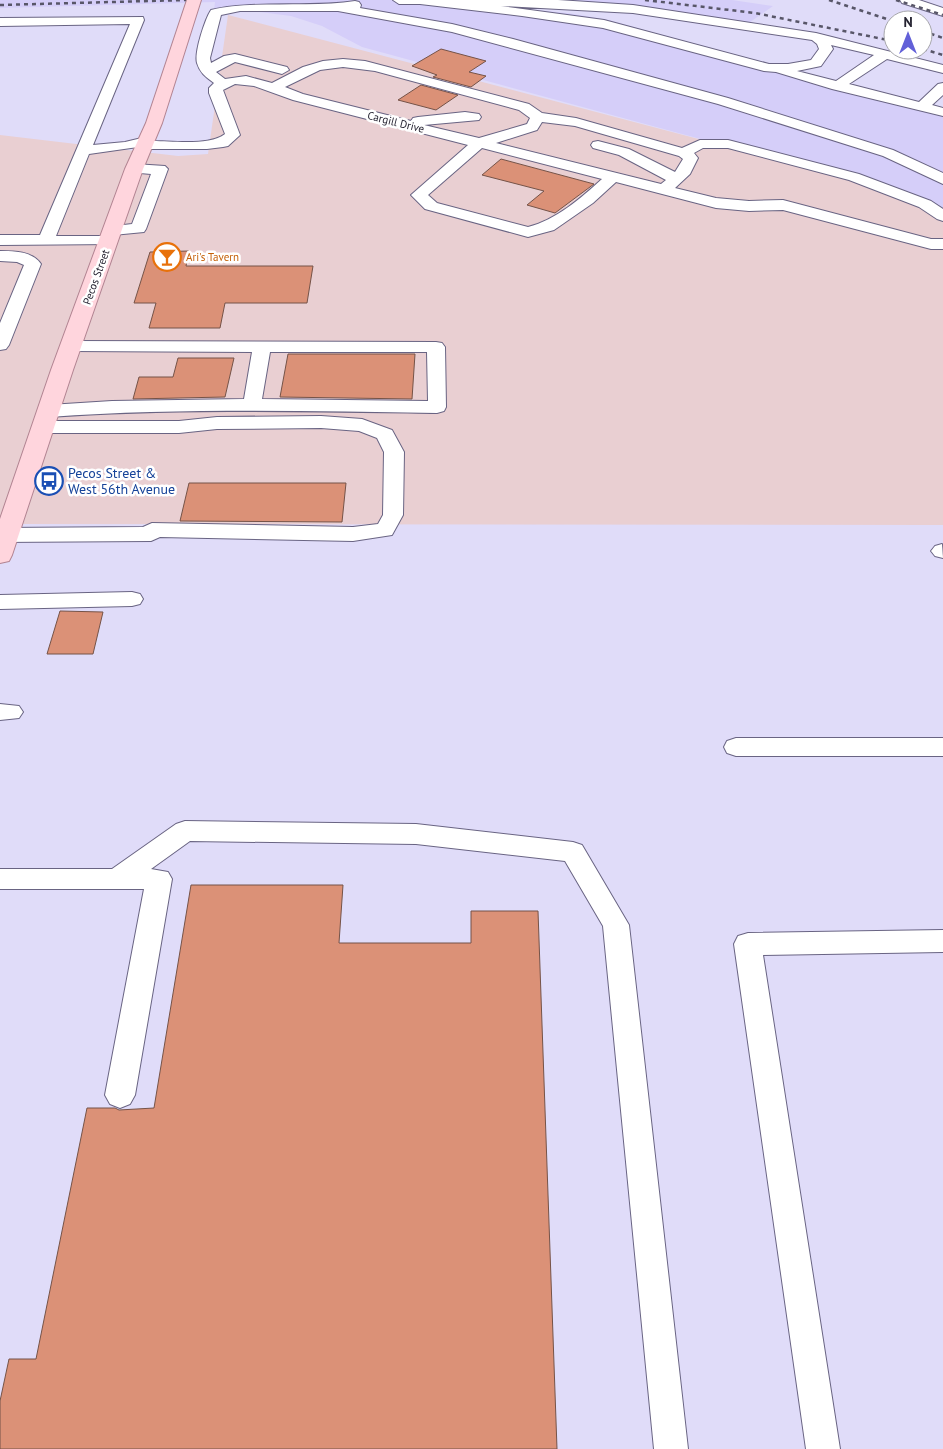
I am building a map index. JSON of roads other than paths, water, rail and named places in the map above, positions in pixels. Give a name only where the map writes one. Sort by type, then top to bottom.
[{"type":"main road","name":"Pecos Street","points":[[2,542],[35,455],[71,346],[111,235],[154,123],[194,0]]},
{"type":"main road","points":[[0,497],[14,484],[35,455]]},
{"type":"street","points":[[341,8],[368,0]]},
{"type":"street","points":[[399,0],[547,3],[633,9],[816,37],[883,54]]},
{"type":"street","points":[[906,0],[943,12]]},
{"type":"street","points":[[422,1],[522,12],[604,24],[943,112]]},
{"type":"street","points":[[100,150],[141,154],[223,143],[233,135],[216,94],[216,88],[222,83],[204,65],[203,58],[215,14],[223,6],[242,3],[274,3],[341,8],[470,32],[723,101],[888,153],[943,179]]},
{"type":"street","points":[[0,22],[138,20],[46,240]]},
{"type":"street","points":[[768,68],[788,68],[816,62],[826,49],[823,42],[816,37]]},
{"type":"street","points":[[838,86],[883,55]]},
{"type":"street","points":[[207,70],[223,61],[235,58],[282,70]]},
{"type":"street","points":[[907,60],[943,70]]},
{"type":"street","points":[[271,88],[318,66],[362,64],[524,108],[535,122],[559,134]]},
{"type":"street","name":"Cargill Drive","points":[[222,83],[244,80],[393,121],[613,177],[670,185],[716,203],[749,206],[783,205],[931,244],[943,244]]},
{"type":"street","points":[[922,107],[943,87]]},
{"type":"street","points":[[393,121],[426,121],[465,116],[474,117]]},
{"type":"street","points":[[587,142],[624,152],[670,185],[685,172],[691,158],[684,153],[576,122],[535,122],[479,143],[419,195],[431,206],[528,232],[548,227],[587,200],[613,177]]},
{"type":"street","points":[[684,153],[700,144],[728,144],[854,177],[925,204],[943,216]]},
{"type":"street","points":[[0,240],[46,240],[111,235],[138,230],[160,169],[141,154],[84,150]]},
{"type":"street","points":[[0,256],[18,256],[26,258],[33,264],[0,344]]},
{"type":"street","points":[[47,419],[112,407],[252,405],[437,407],[436,347],[71,346]]},
{"type":"street","points":[[252,405],[262,346]]},
{"type":"street","points":[[2,542],[151,532],[353,534],[386,530],[393,515],[394,452],[385,434],[362,424],[322,422],[217,423],[179,428],[47,419]]},
{"type":"street","points":[[0,602],[132,599]]},
{"type":"street","points":[[736,747],[943,747]]},
{"type":"street","points":[[117,879],[184,831],[416,834],[573,852],[616,925],[671,1449]]},
{"type":"street","points":[[0,879],[159,879],[120,1095]]},
{"type":"street","points":[[823,1449],[748,944],[943,941]]},
{"type":"railway","points":[[0,5],[186,0]]},
{"type":"railway","points":[[645,0],[755,13],[883,39]]},
{"type":"railway","points":[[829,0],[883,18]]},
{"type":"railway","points":[[896,0],[943,15]]},
{"type":"railway","points":[[933,34],[943,38]]},
{"type":"railway","points":[[933,52],[943,55]]},
{"type":"place","name":"Ari's Tavern","points":[[167,257]]},
{"type":"place","name":"Pecos Street & West 56th Avenue","points":[[49,481]]}]
